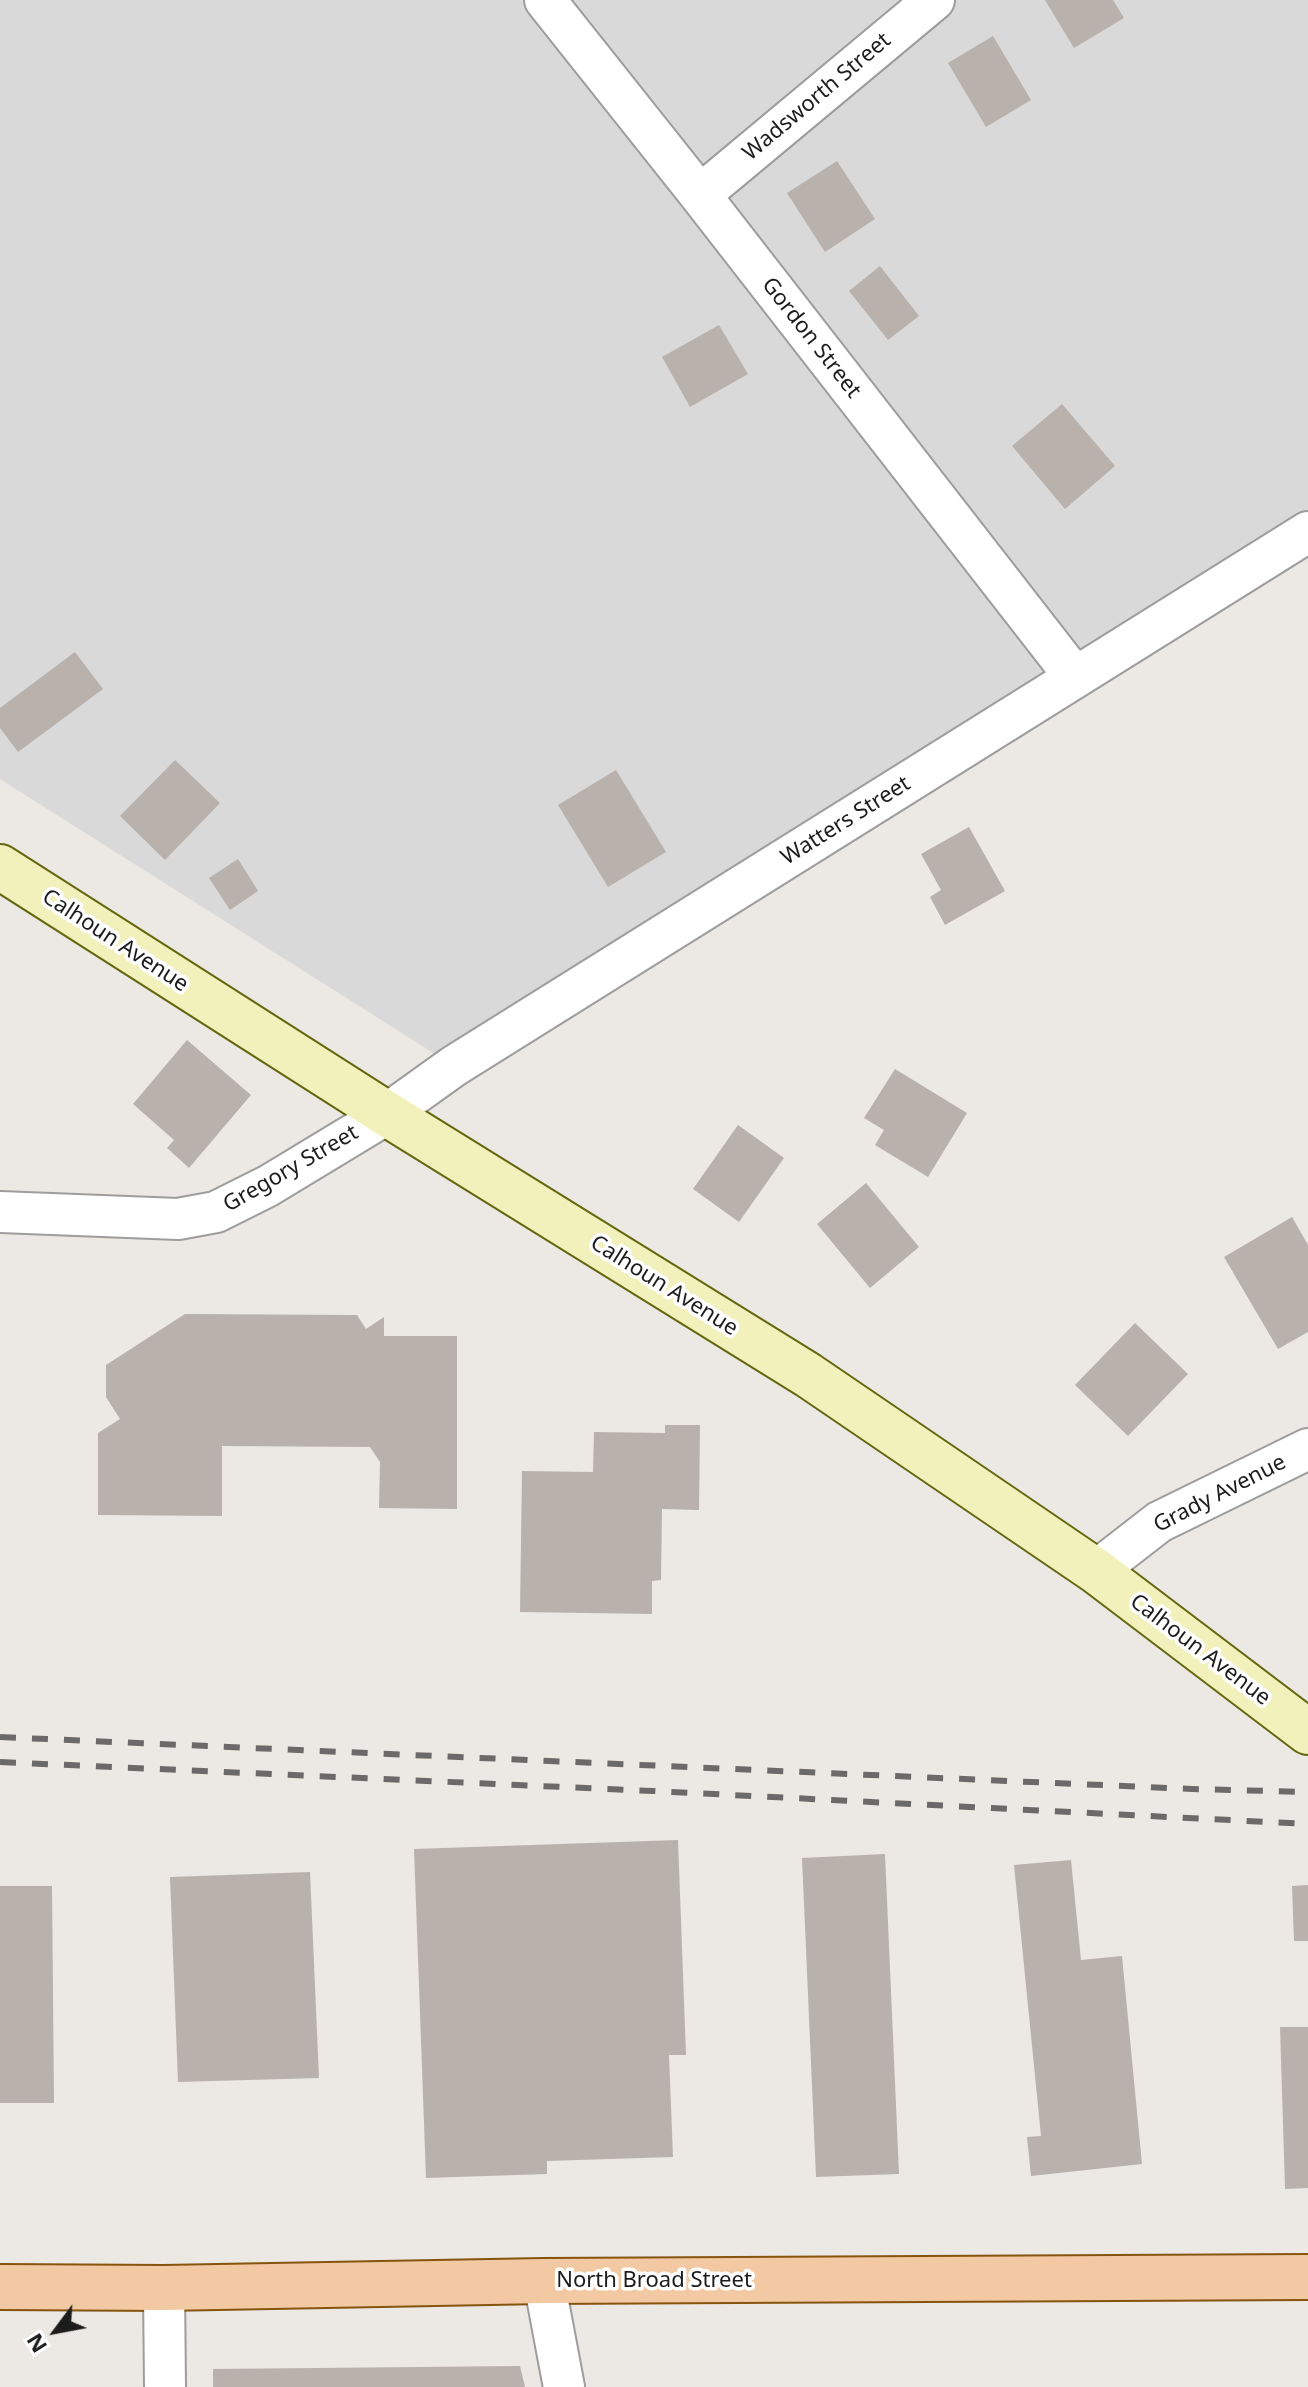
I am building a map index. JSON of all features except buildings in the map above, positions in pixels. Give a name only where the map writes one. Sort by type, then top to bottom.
[{"type":"main road","name":"North Broad Street","points":[[0,2287],[1308,2277]]},
{"type":"street","name":"Gordon Street","points":[[545,0],[1075,677]]},
{"type":"street","name":"Wadsworth Street","points":[[700,195],[934,0]]},
{"type":"street","name":"Watters Street","points":[[387,1114],[454,1066],[1308,532]]},
{"type":"street","name":"Calhoun Avenue","points":[[0,867],[387,1114],[808,1375],[1096,1571],[1308,1732]]},
{"type":"street","name":"Gregory Street","points":[[0,1212],[178,1219],[216,1212],[268,1186],[387,1114]]},
{"type":"street","name":"Grady Avenue","points":[[1096,1571],[1159,1522],[1308,1449]]},
{"type":"street","points":[[544,2281],[564,2387]]},
{"type":"street","points":[[164,2288],[165,2387]]},
{"type":"shaded area","points":[[0,0],[1308,0],[1308,532],[454,1066],[0,779]]},
{"type":"railway","points":[[0,1737],[1308,1792]]},
{"type":"railway","points":[[0,1762],[1308,1824]]}]
